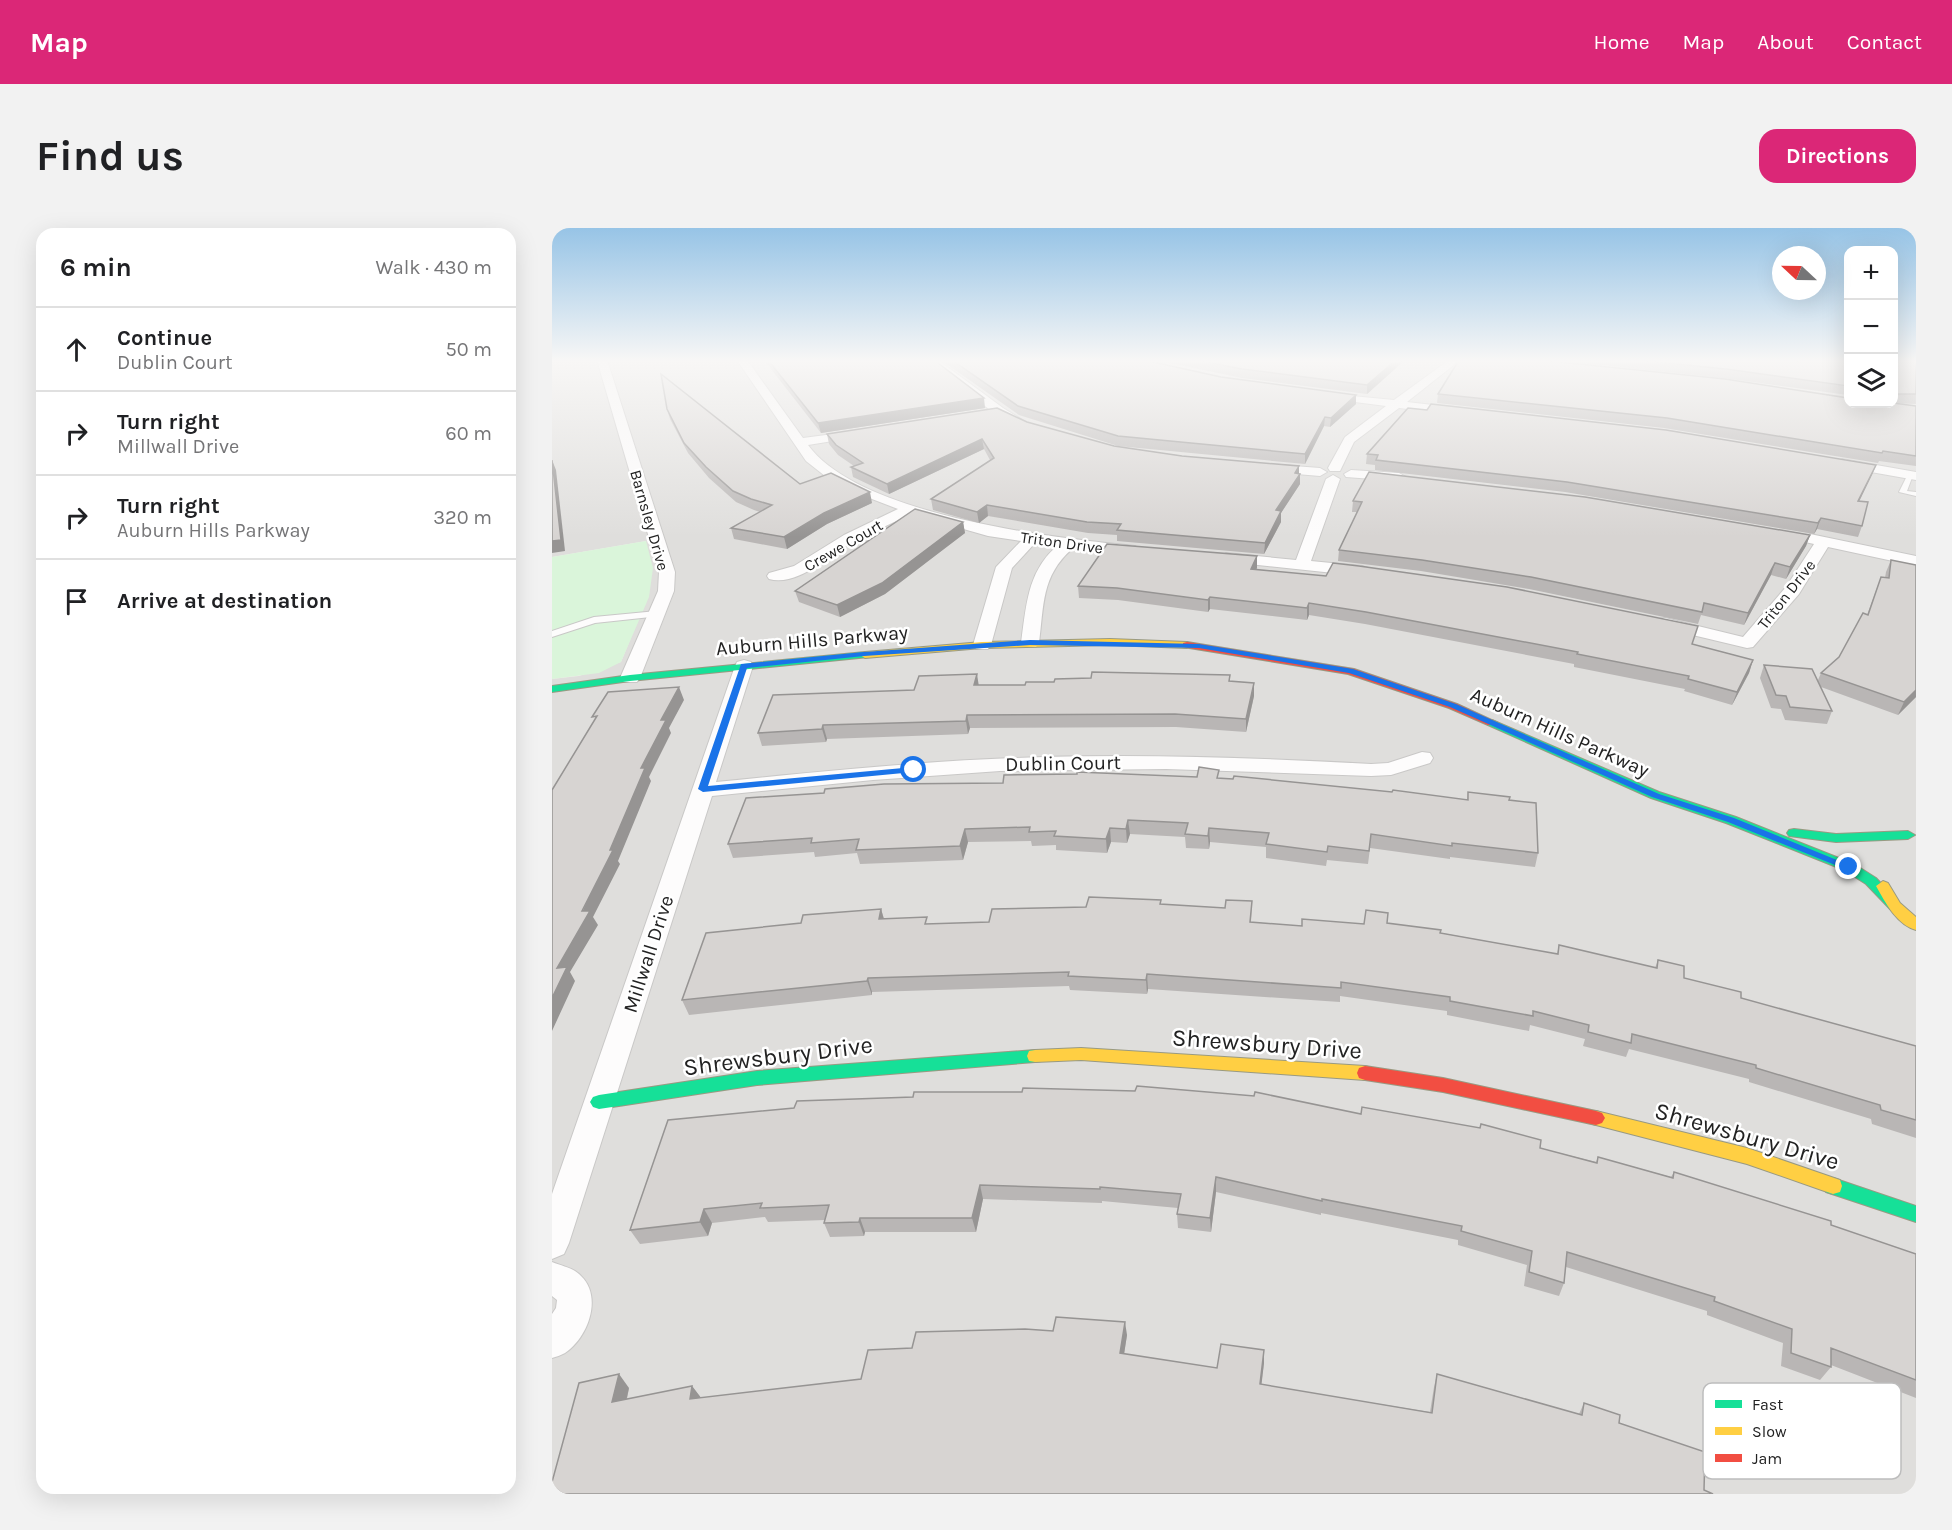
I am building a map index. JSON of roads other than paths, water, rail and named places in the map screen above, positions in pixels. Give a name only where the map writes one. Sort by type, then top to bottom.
[{"type":"street","name":"Barnsley Drive","points":[[620,419],[667,572],[666,591],[630,678]]},
{"type":"street","name":"Triton Drive","points":[[784,419],[811,458],[830,473],[910,509],[963,525],[1032,538],[1068,544],[1155,552]]},
{"type":"street","points":[[1012,419],[1036,429]]},
{"type":"street","points":[[1302,565],[1329,473],[1349,441],[1376,419]]},
{"type":"street","points":[[800,442],[870,431]]},
{"type":"street","points":[[1831,461],[1913,475]]},
{"type":"street","points":[[1248,466],[1329,473],[1348,471],[1351,474],[1415,479]]},
{"type":"street","name":"Crewe Court","points":[[775,576],[800,570],[849,538],[910,509]]},
{"type":"street","points":[[1792,536],[1916,561]]},
{"type":"street","points":[[982,645],[1004,567],[1032,538]]},
{"type":"street","name":"Triton Drive","points":[[1653,620],[1747,643],[1793,590],[1823,542]]},
{"type":"street","points":[[1030,642],[1039,581],[1053,555],[1068,544]]},
{"type":"street","points":[[1212,557],[1377,573]]},
{"type":"street","points":[[999,582],[1039,581]]},
{"type":"street","name":"Auburn Hills Parkway","points":[[552,689],[744,666],[1030,642],[1199,646],[1350,671],[1453,706],[1656,795],[1731,820],[1849,867],[1871,881],[1916,925]]},
{"type":"street","name":"Millwall Drive","points":[[552,1243],[744,666]]},
{"type":"street","name":"Dublin Court","points":[[703,789],[914,770],[1021,764],[1110,762],[1242,764],[1371,770],[1391,769],[1422,758]]},
{"type":"street","name":"Auburn Hills Parkway","points":[[1731,820],[1790,833],[1836,838],[1912,834]]},
{"type":"street","points":[[1888,847],[1912,834]]},
{"type":"street","points":[[1881,875],[1882,884],[1895,906]]},
{"type":"street","name":"Shrewsbury Drive","points":[[599,1102],[758,1078],[999,1057],[1081,1054],[1346,1070],[1443,1085],[1625,1124],[1747,1156],[1916,1214]]},
{"type":"street","points":[[552,1279],[572,1288],[575,1297],[574,1309],[569,1321],[552,1340]]},
{"type":"lane","points":[[1913,475],[1903,492],[1916,494]]},
{"type":"lane","points":[[552,634],[594,620],[657,614]]}]
